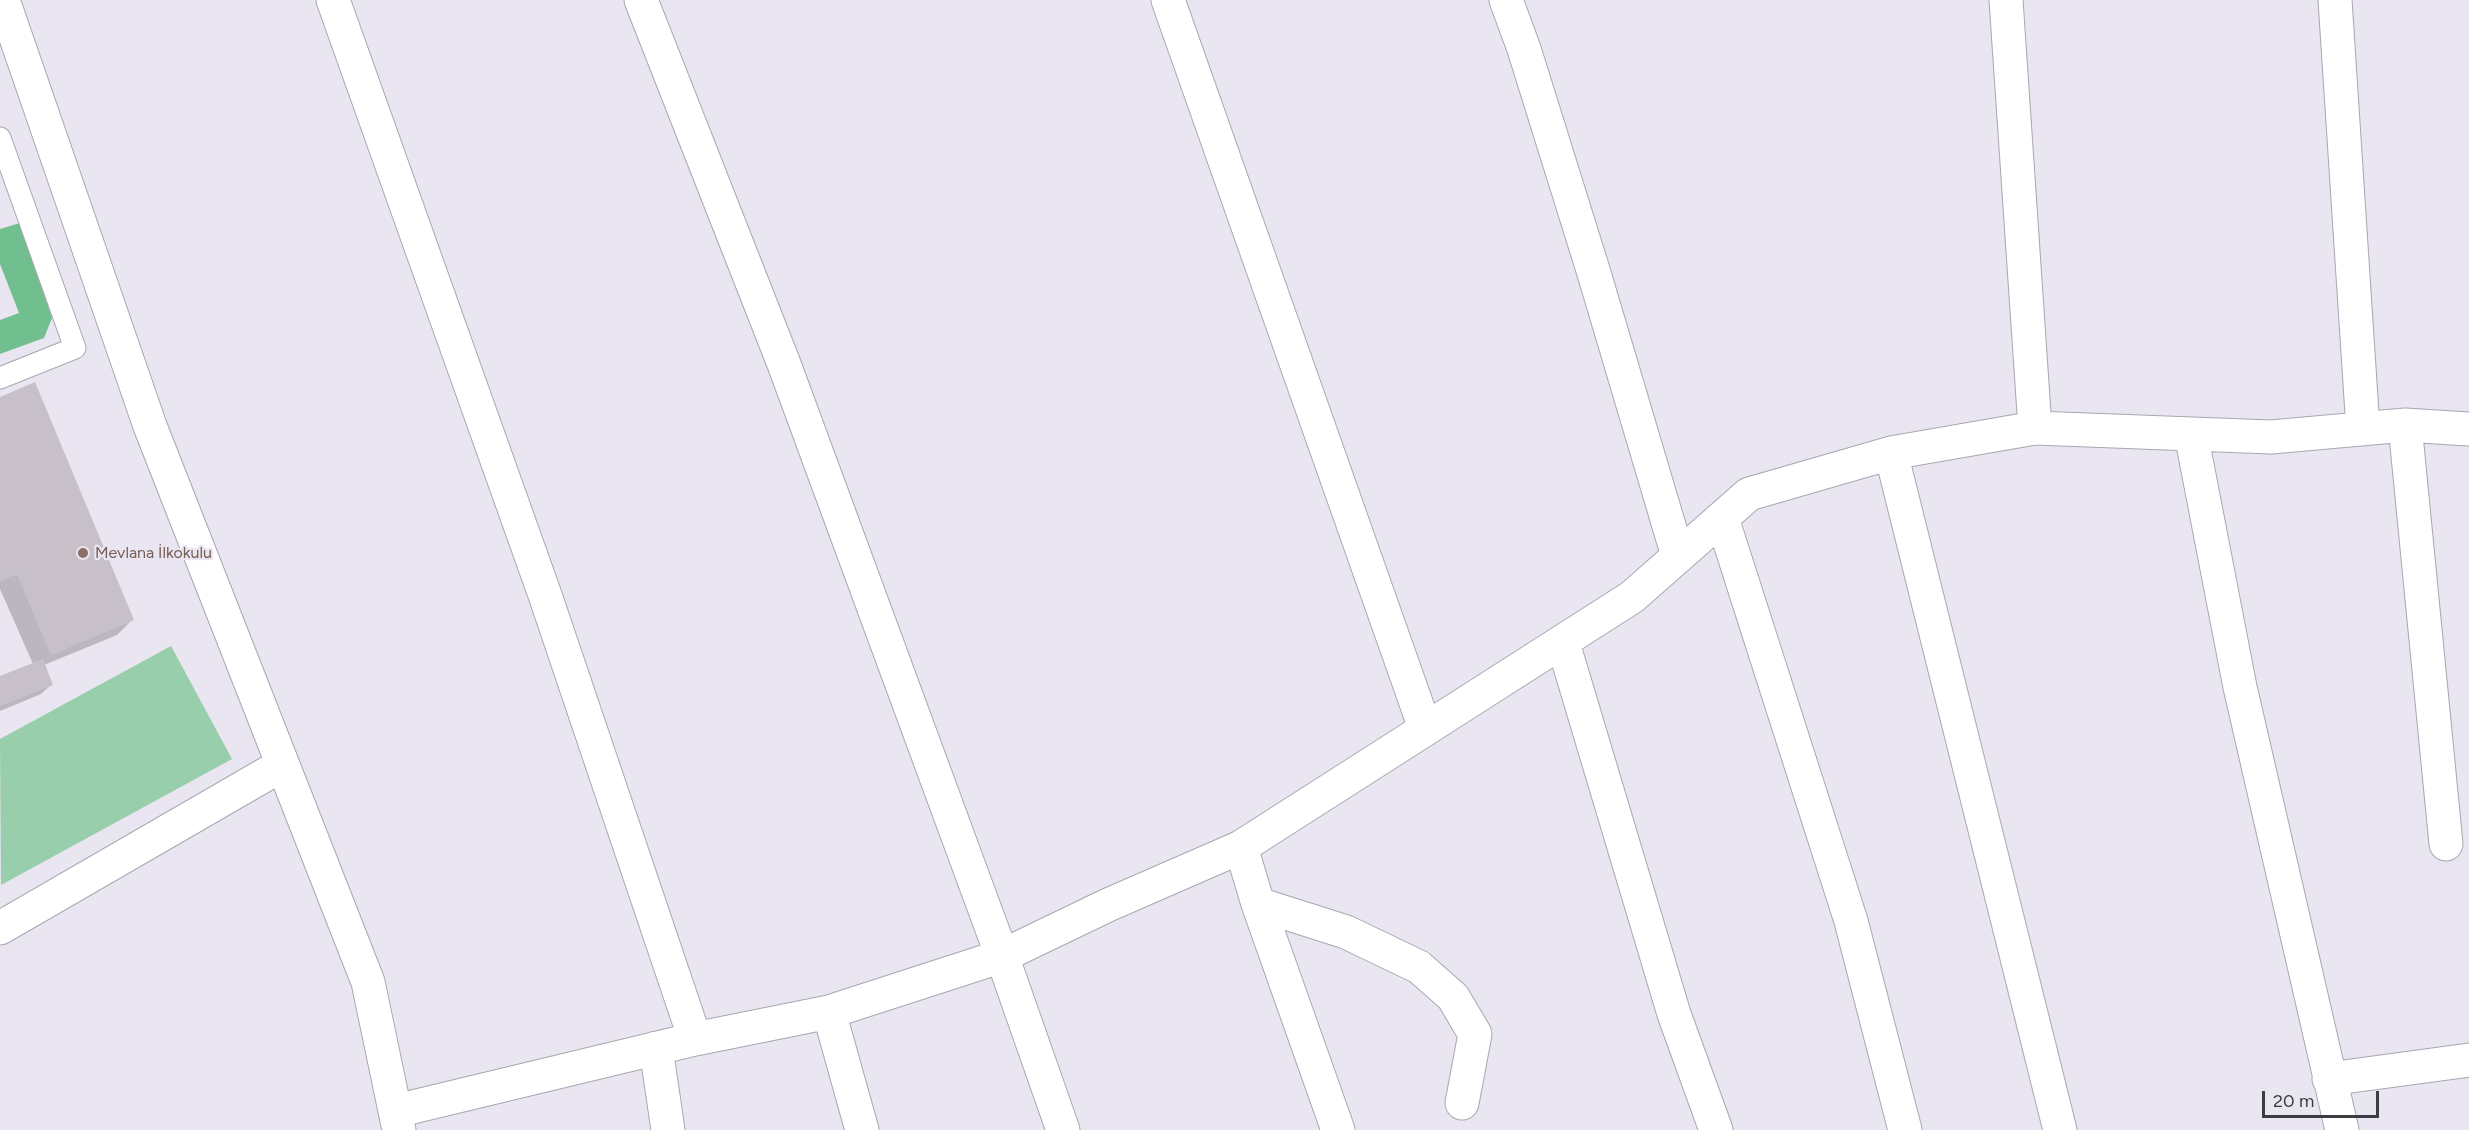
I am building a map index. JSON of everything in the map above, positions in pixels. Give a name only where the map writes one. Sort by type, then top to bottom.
[{"type":"street","points":[[3,0],[150,426],[368,982],[398,1120],[656,1048],[829,1012],[1002,956],[1108,905],[1241,847],[1632,597],[1749,494],[1891,453],[2035,428],[2271,437],[2405,425],[2469,429]]},
{"type":"street","points":[[333,0],[541,583],[695,1039]]},
{"type":"street","points":[[641,0],[784,364],[1002,956],[1063,1130]]},
{"type":"street","points":[[1168,0],[1425,728]]},
{"type":"street","points":[[1506,0],[1524,49],[1579,225],[1678,556]]},
{"type":"street","points":[[2006,0],[2035,428]]},
{"type":"street","points":[[2335,0],[2363,429]]},
{"type":"street","points":[[2405,425],[2446,844]]},
{"type":"street","points":[[2191,434],[2240,687],[2329,1079],[2343,1130]]},
{"type":"street","points":[[1891,453],[2060,1130]]},
{"type":"street","points":[[1722,518],[1851,921],[1905,1130]]},
{"type":"street","points":[[1563,643],[1674,1014],[1716,1130]]},
{"type":"street","points":[[0,928],[282,765]]},
{"type":"street","points":[[1241,847],[1258,904],[1338,1130]]},
{"type":"street","points":[[1258,904],[1346,932],[1419,967],[1453,997],[1475,1034],[1462,1103]]},
{"type":"street","points":[[829,1012],[862,1130]]},
{"type":"street","points":[[656,1048],[668,1130]]},
{"type":"street","points":[[2329,1079],[2469,1060]]},
{"type":"lane","points":[[0,138],[75,348],[0,378]]},
{"type":"green space","points":[[20,223],[52,318],[44,338],[0,354],[0,320],[19,313],[0,264],[0,229]]},
{"type":"green space","points":[[171,646],[232,759],[1,885],[0,739]]},
{"type":"building","points":[[35,382],[134,620],[51,655],[17,574],[0,581],[0,397]]},
{"type":"building","points":[[43,659],[53,685],[0,706],[0,676]]},
{"type":"place","name":"Mevlana İlkokulu","points":[[83,553]]}]
